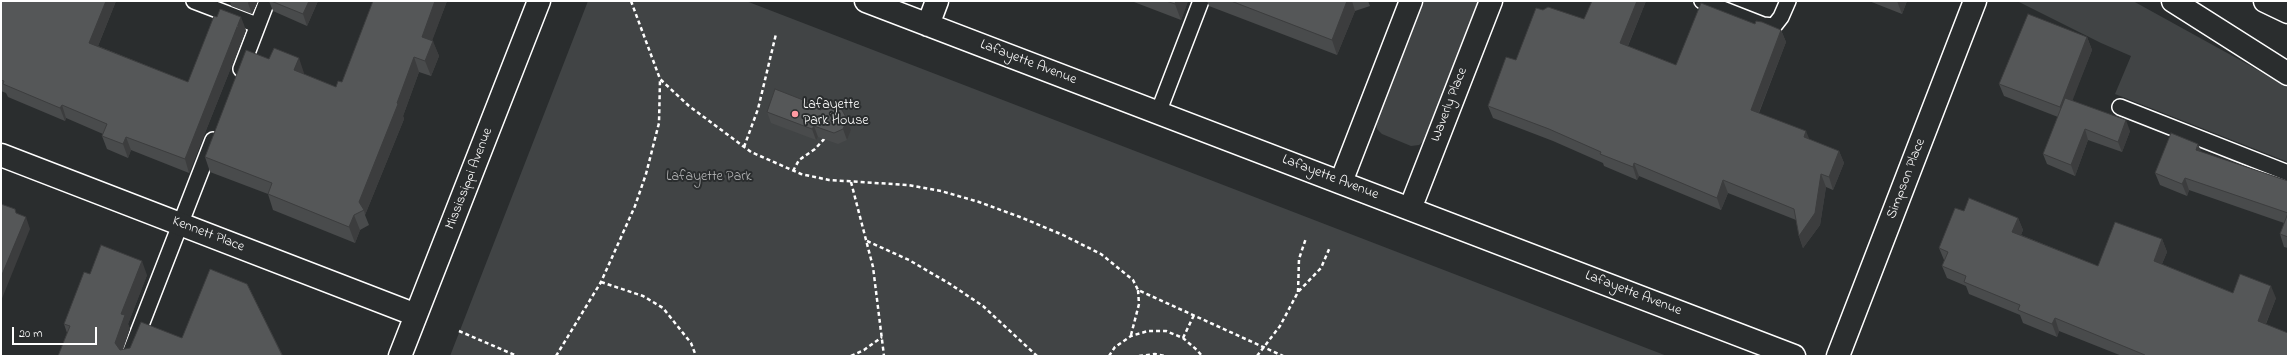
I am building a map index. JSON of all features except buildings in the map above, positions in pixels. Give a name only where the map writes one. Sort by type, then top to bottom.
[{"type":"main road","name":"Mississippi Avenue","points":[[400,356],[539,1]]},
{"type":"main road","name":"Lafayette Avenue","points":[[866,1],[1794,356]]},
{"type":"main road","points":[[928,24],[936,1]]},
{"type":"main road","points":[[1341,182],[1411,1]]},
{"type":"main road","name":"Waverly Place","points":[[1410,209],[1491,1]]},
{"type":"main road","name":"Simpson Place","points":[[1838,356],[1976,1]]},
{"type":"main road","points":[[2173,1],[2288,74]]},
{"type":"main road","points":[[2265,1],[2288,12]]},
{"type":"main road","name":"Kennett Place","points":[[1,155],[416,315]]},
{"type":"lane","points":[[194,1],[258,25]]},
{"type":"lane","points":[[235,83],[267,1]]},
{"type":"lane","points":[[1158,113],[1201,1]]},
{"type":"lane","points":[[1702,1],[1763,25],[1774,26],[1781,18],[1788,1]]},
{"type":"lane","points":[[2120,107],[2288,173]]},
{"type":"lane","points":[[129,356],[219,126]]},
{"type":"path","points":[[556,356],[601,282],[622,239],[646,174],[660,123],[660,79],[631,1]]},
{"type":"path","points":[[744,147],[758,109],[776,34]]},
{"type":"path","points":[[660,79],[689,106],[744,147],[793,171],[829,180],[908,185],[941,191],[1006,212],[1063,235],[1100,254],[1133,280],[1138,290],[1138,304],[1131,336]]},
{"type":"path","points":[[793,171],[799,160],[815,149],[826,135]]},
{"type":"path","points":[[851,182],[874,273],[884,356]]},
{"type":"path","points":[[1298,292],[1299,258],[1306,238]]},
{"type":"path","points":[[867,241],[909,260],[950,284],[982,306],[1037,356]]},
{"type":"path","points":[[1257,356],[1265,348],[1280,326],[1298,292],[1321,268],[1330,247]]},
{"type":"path","points":[[601,282],[643,296],[663,308],[691,342],[696,356]]},
{"type":"path","points":[[1138,290],[1283,356]]},
{"type":"path","points":[[1183,338],[1194,315]]},
{"type":"path","points":[[459,331],[517,356]]},
{"type":"path","points":[[1109,356],[1115,347],[1131,336],[1148,331],[1166,331],[1183,338],[1202,356]]},
{"type":"path","points":[[851,356],[864,350],[882,336]]},
{"type":"path","points":[[1139,356],[1155,354],[1165,356]]},
{"type":"green space","name":"Lafayette Park","points":[[588,1],[746,1],[1667,356],[450,356]]},
{"type":"green space","points":[[1424,1],[1480,1],[1425,140],[1419,145],[1411,146],[1382,134],[1377,129],[1376,121]]},
{"type":"green space","points":[[2017,1],[2133,1],[2288,88],[2288,162],[2115,94],[2131,56],[2101,43]]},
{"type":"place","name":"Lafayette Park House","points":[[795,114]]}]
